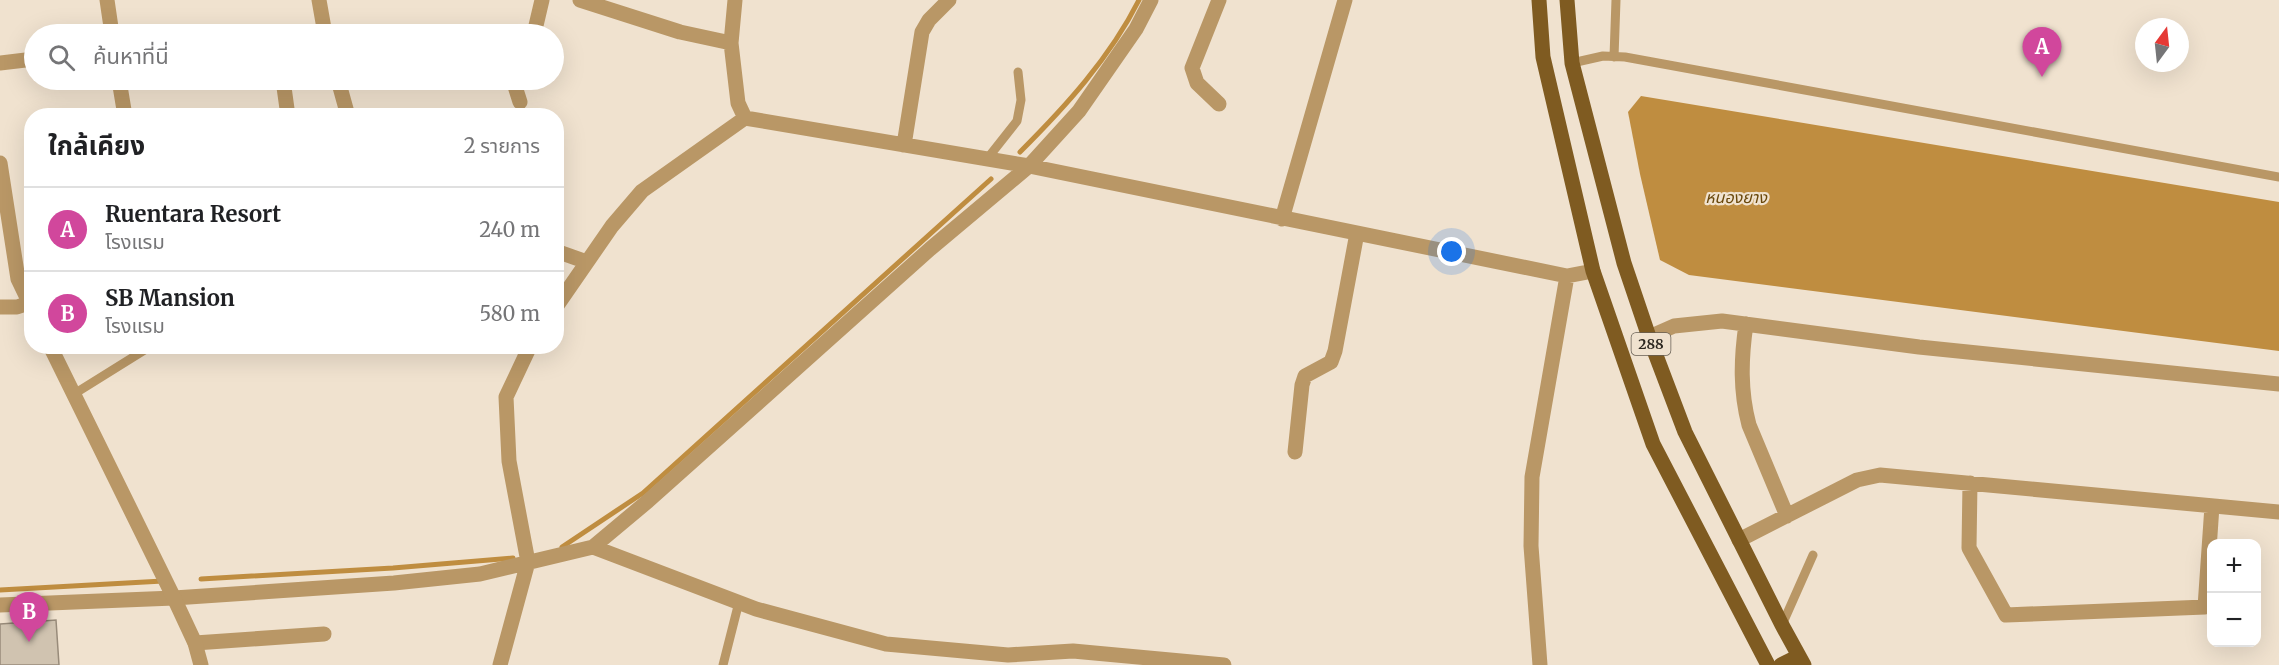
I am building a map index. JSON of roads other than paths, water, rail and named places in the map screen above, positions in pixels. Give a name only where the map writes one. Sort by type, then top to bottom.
[{"type":"main road","name":"288","points":[[1539,0],[1543,57],[1593,271],[1653,444],[1768,665]]},
{"type":"main road","name":"288","points":[[1567,0],[1572,63],[1624,263],[1648,338],[1685,432],[1782,626],[1802,660]]},
{"type":"main road","points":[[1781,665],[1802,660]]},
{"type":"street","points":[[107,0],[111,24]]},
{"type":"street","points":[[319,0],[323,24]]},
{"type":"street","points":[[536,24],[542,0]]},
{"type":"street","points":[[580,0],[680,32],[731,43]]},
{"type":"street","points":[[735,0],[731,43],[738,103],[745,118]]},
{"type":"street","points":[[904,145],[922,32],[929,20],[950,0]]},
{"type":"street","points":[[0,605],[174,598],[394,583],[480,574],[593,547],[648,501],[930,249],[1029,166],[1079,111],[1137,29],[1151,0]]},
{"type":"street","points":[[1219,0],[1192,68],[1197,84],[1219,104]]},
{"type":"street","points":[[1282,219],[1345,0]]},
{"type":"street","points":[[0,63],[24,60]]},
{"type":"street","points":[[121,90],[124,108]]},
{"type":"street","points":[[284,90],[287,108]]},
{"type":"street","points":[[341,90],[346,108]]},
{"type":"street","points":[[516,90],[520,102]]},
{"type":"street","points":[[564,295],[612,226],[642,191],[745,118],[1029,166],[1567,276],[1593,271]]},
{"type":"street","points":[[0,163],[2,191],[18,279],[24,292]]},
{"type":"street","points":[[1295,452],[1302,385],[1305,376],[1331,362],[1335,351],[1357,233]]},
{"type":"street","points":[[564,254],[587,262]]},
{"type":"street","points":[[1540,665],[1531,546],[1532,477],[1567,276]]},
{"type":"street","points":[[0,307],[24,306]]},
{"type":"street","points":[[1648,338],[1674,326],[1722,321],[1919,347],[2279,384]]},
{"type":"street","points":[[1746,324],[1741,368],[1745,409],[1749,425],[1787,516]]},
{"type":"street","points":[[54,354],[174,598],[195,644],[201,665]]},
{"type":"street","points":[[500,665],[528,562],[509,461],[506,397],[526,354]]},
{"type":"street","points":[[1739,540],[1857,480],[1880,475],[2279,513]]},
{"type":"street","points":[[1970,483],[1969,548],[2006,615],[2205,608],[2212,506]]},
{"type":"street","points":[[593,547],[756,609],[886,644],[1007,660],[1074,651],[1224,665]]},
{"type":"street","points":[[195,644],[324,634]]},
{"type":"lane","points":[[1614,57],[1616,0]]},
{"type":"lane","points":[[1572,63],[1602,56],[1625,57],[2279,177]]},
{"type":"lane","points":[[987,159],[1017,121],[1021,100],[1018,72]]},
{"type":"lane","points":[[74,394],[138,354]]},
{"type":"lane","points":[[1782,626],[1813,555]]},
{"type":"lane","points":[[723,665],[739,602]]},
{"type":"water","name":"หนองยาง","points":[[1641,96],[2279,202],[2279,351],[1689,275],[1660,260],[1628,112]]},
{"type":"waterway","points":[[1020,152],[1086,81],[1114,42],[1139,0]]},
{"type":"waterway","points":[[562,547],[643,493],[991,179]]},
{"type":"waterway","points":[[201,579],[393,568],[513,558]]},
{"type":"waterway","points":[[0,590],[163,581]]},
{"type":"place","name":"Ruentara Resort","points":[[2042,77]]},
{"type":"place","name":"SB Mansion","points":[[29,642]]}]
